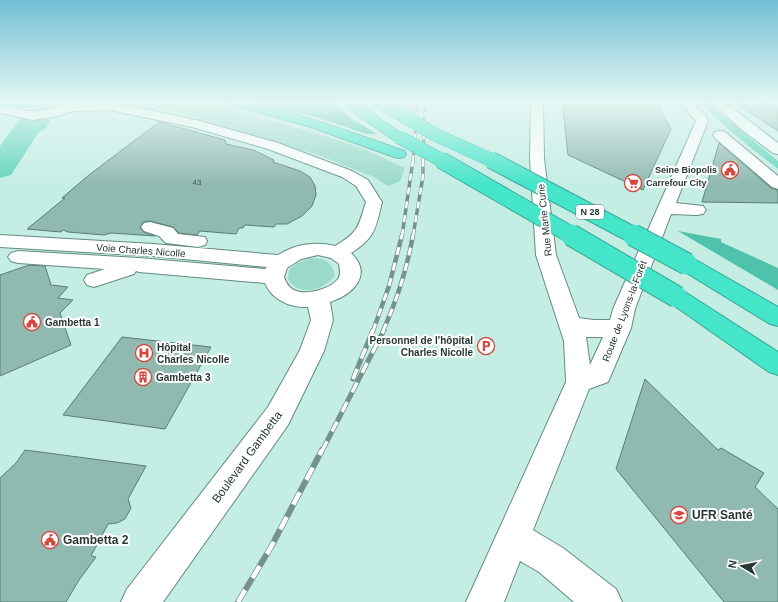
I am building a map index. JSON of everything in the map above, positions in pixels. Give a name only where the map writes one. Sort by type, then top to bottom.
[{"type":"highway","points":[[330,129],[430,166],[520,206]]},
{"type":"highway","points":[[388,129],[677,297],[778,365]]},
{"type":"highway","name":"N 28","points":[[427,129],[466,150],[492,160],[687,264],[778,318]]},
{"type":"highway","points":[[446,129],[475,146],[492,160]]},
{"type":"street","points":[[209,129],[286,157],[347,174],[362,183],[374,202],[367,229],[356,242],[338,253]]},
{"type":"street","name":"Rue Marie Curie","points":[[537,129],[537,159],[546,255],[576,341],[579,382]]},
{"type":"street","name":"Route de Lyons-la-Forêt","points":[[579,382],[599,374],[619,328],[624,309],[665,208],[699,129]]},
{"type":"street","points":[[750,129],[778,150]]},
{"type":"street","points":[[757,135],[720,135],[778,184]]},
{"type":"street","points":[[665,208],[697,210]]},
{"type":"street","points":[[150,227],[166,232],[173,239],[266,247],[284,264]]},
{"type":"street","name":"Voie Charles Nicolle","points":[[0,241],[153,250],[284,264]]},
{"type":"street","points":[[318,249],[338,253],[350,265],[351,273],[347,281],[340,289],[330,295],[304,299],[292,297],[283,292],[276,285],[284,264],[318,249]]},
{"type":"street","points":[[94,280],[139,265],[153,250]]},
{"type":"street","name":"Voie Charles Nicolle","points":[[0,256],[139,265],[284,264]]},
{"type":"street","name":"Boulevard Gambetta","points":[[140,602],[278,416],[312,351],[322,320],[318,298]]},
{"type":"street","points":[[571,325],[593,329],[619,328]]},
{"type":"street","points":[[485,602],[579,382]]},
{"type":"street","points":[[513,538],[550,560],[603,602]]},
{"type":"shaded area","points":[[234,129],[301,129],[362,148],[405,168],[400,181],[388,186],[374,177],[318,155]]},
{"type":"shaded area","points":[[352,129],[369,129],[377,134],[367,134]]},
{"type":"shaded area","points":[[729,129],[739,129],[778,161],[778,169]]},
{"type":"shaded area","points":[[678,231],[721,239],[721,242],[778,268],[778,290]]},
{"type":"shaded area","points":[[310,258],[327,261],[332,267],[335,276],[330,281],[318,288],[305,290],[293,285],[288,279],[289,270],[297,263]]},
{"type":"building","points":[[150,129],[185,129],[225,140],[226,144],[253,150],[274,160],[273,162],[300,171],[310,177],[315,186],[316,195],[312,206],[302,216],[287,224],[276,224],[274,227],[245,225],[243,228],[239,228],[236,234],[200,231],[197,235],[179,233],[173,227],[150,221],[143,222],[140,228],[144,232],[155,236],[111,233],[104,235],[68,232],[63,230],[61,232],[27,229],[65,198],[62,198],[89,175]]},
{"type":"building","points":[[565,129],[671,129],[643,190],[568,155]]},
{"type":"building","points":[[719,143],[771,188],[778,190],[778,203],[702,202]]},
{"type":"building","name":"Gambetta 1","points":[[29,265],[45,266],[51,285],[68,287],[58,298],[73,300],[60,313],[71,345],[0,376],[0,275]]},
{"type":"building","name":"Gambetta 3","points":[[122,337],[211,347],[165,429],[63,415]]},
{"type":"building","points":[[645,379],[718,450],[721,448],[764,473],[755,487],[778,509],[778,602],[724,602],[616,469]]},
{"type":"building","name":"Gambetta 2","points":[[25,450],[146,466],[128,499],[131,508],[125,519],[117,523],[108,524],[91,556],[96,557],[79,580],[66,602],[0,602],[0,478],[16,463]]},
{"type":"waterway","points":[[0,168],[27,129]]},
{"type":"railway","points":[[413,161],[416,129]]},
{"type":"railway","points":[[423,161],[424,129]]},
{"type":"railway","points":[[402,236],[413,160]]},
{"type":"railway","points":[[413,236],[423,176],[423,161]]},
{"type":"railway","points":[[373,331],[389,286],[402,235]]},
{"type":"railway","points":[[383,331],[401,284],[413,235]]},
{"type":"railway","points":[[353,379],[373,330]]},
{"type":"railway","points":[[322,451],[384,330]]},
{"type":"railway","points":[[238,602],[271,547],[322,450]]},
{"type":"place","name":"Seine Biopolis","points":[[730,170]]},
{"type":"place","name":"Carrefour City","points":[[633,183]]},
{"type":"place","name":"Gambetta 1","points":[[32,322]]},
{"type":"place","name":"Personnel de l'hôpital Charles Nicolle","points":[[486,346]]},
{"type":"place","name":"Hôpital Charles Nicolle","points":[[144,353]]},
{"type":"place","name":"Gambetta 3","points":[[143,377]]},
{"type":"place","name":"UFR Santé","points":[[679,515]]},
{"type":"place","name":"Gambetta 2","points":[[50,540]]}]
